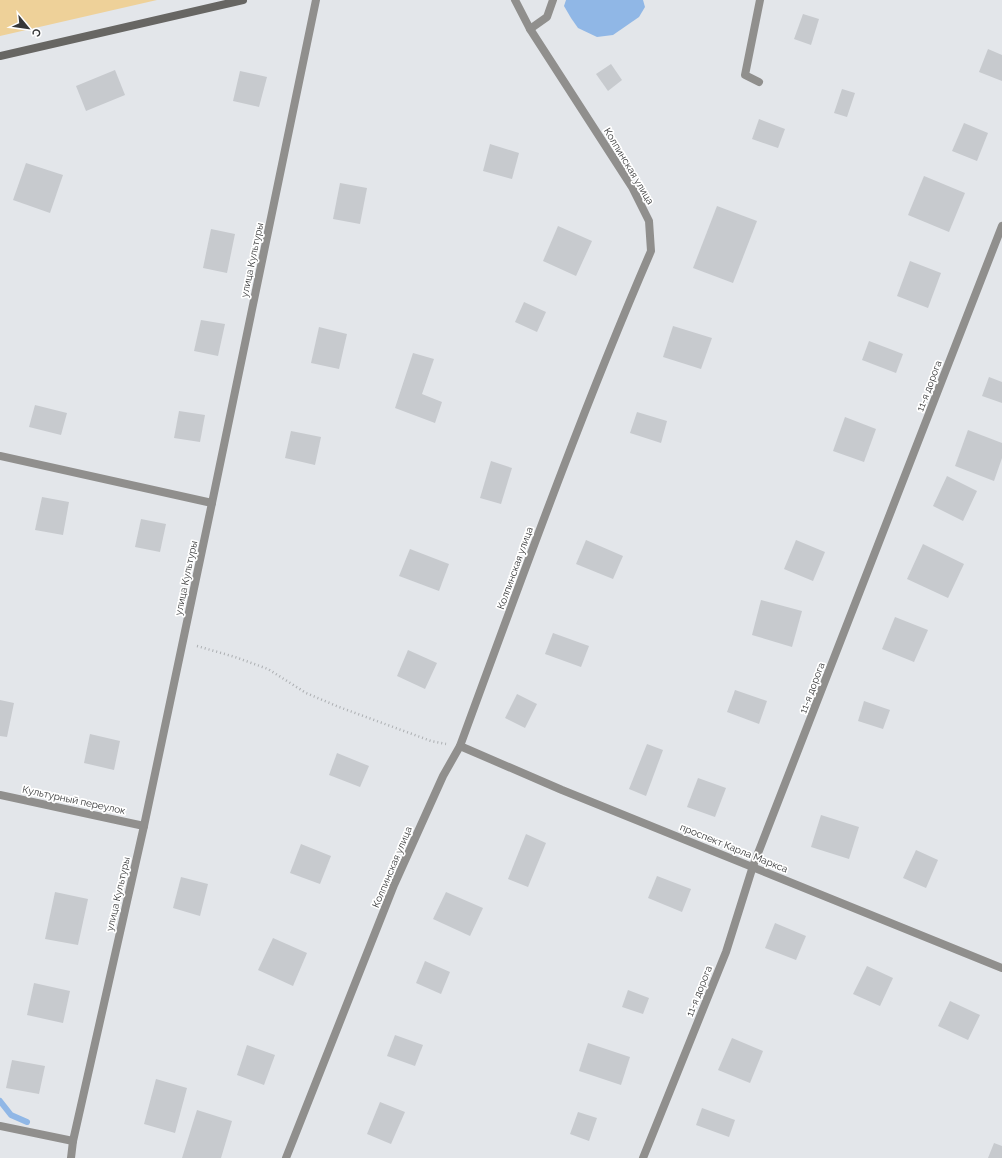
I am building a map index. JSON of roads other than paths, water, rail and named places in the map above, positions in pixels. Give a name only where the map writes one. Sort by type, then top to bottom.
[{"type":"street","points":[[0,56],[244,0]]},
{"type":"street","name":"улица Культуры","points":[[71,1158],[73,1141],[144,826],[183,642],[316,0]]},
{"type":"street","name":"Колпинская улица","points":[[286,1158],[394,885],[443,776],[460,746],[578,428],[650,251],[649,221],[632,187],[530,29],[515,0]]},
{"type":"street","points":[[530,29],[547,17],[553,0]]},
{"type":"street","points":[[759,82],[745,75],[760,0]]},
{"type":"street","name":"11-я дорога","points":[[642,1158],[726,952],[753,866],[1002,226]]},
{"type":"street","points":[[0,456],[212,503]]},
{"type":"street","name":"проспект Карла Маркса","points":[[460,746],[562,790],[1002,968]]},
{"type":"street","name":"Культурный переулок","points":[[0,795],[144,826]]},
{"type":"street","points":[[0,1126],[73,1141]]},
{"type":"water","points":[[566,0],[643,0],[645,7],[639,17],[613,35],[597,37],[578,28],[564,6]]},
{"type":"waterway","points":[[0,1101],[11,1115],[27,1122]]}]
